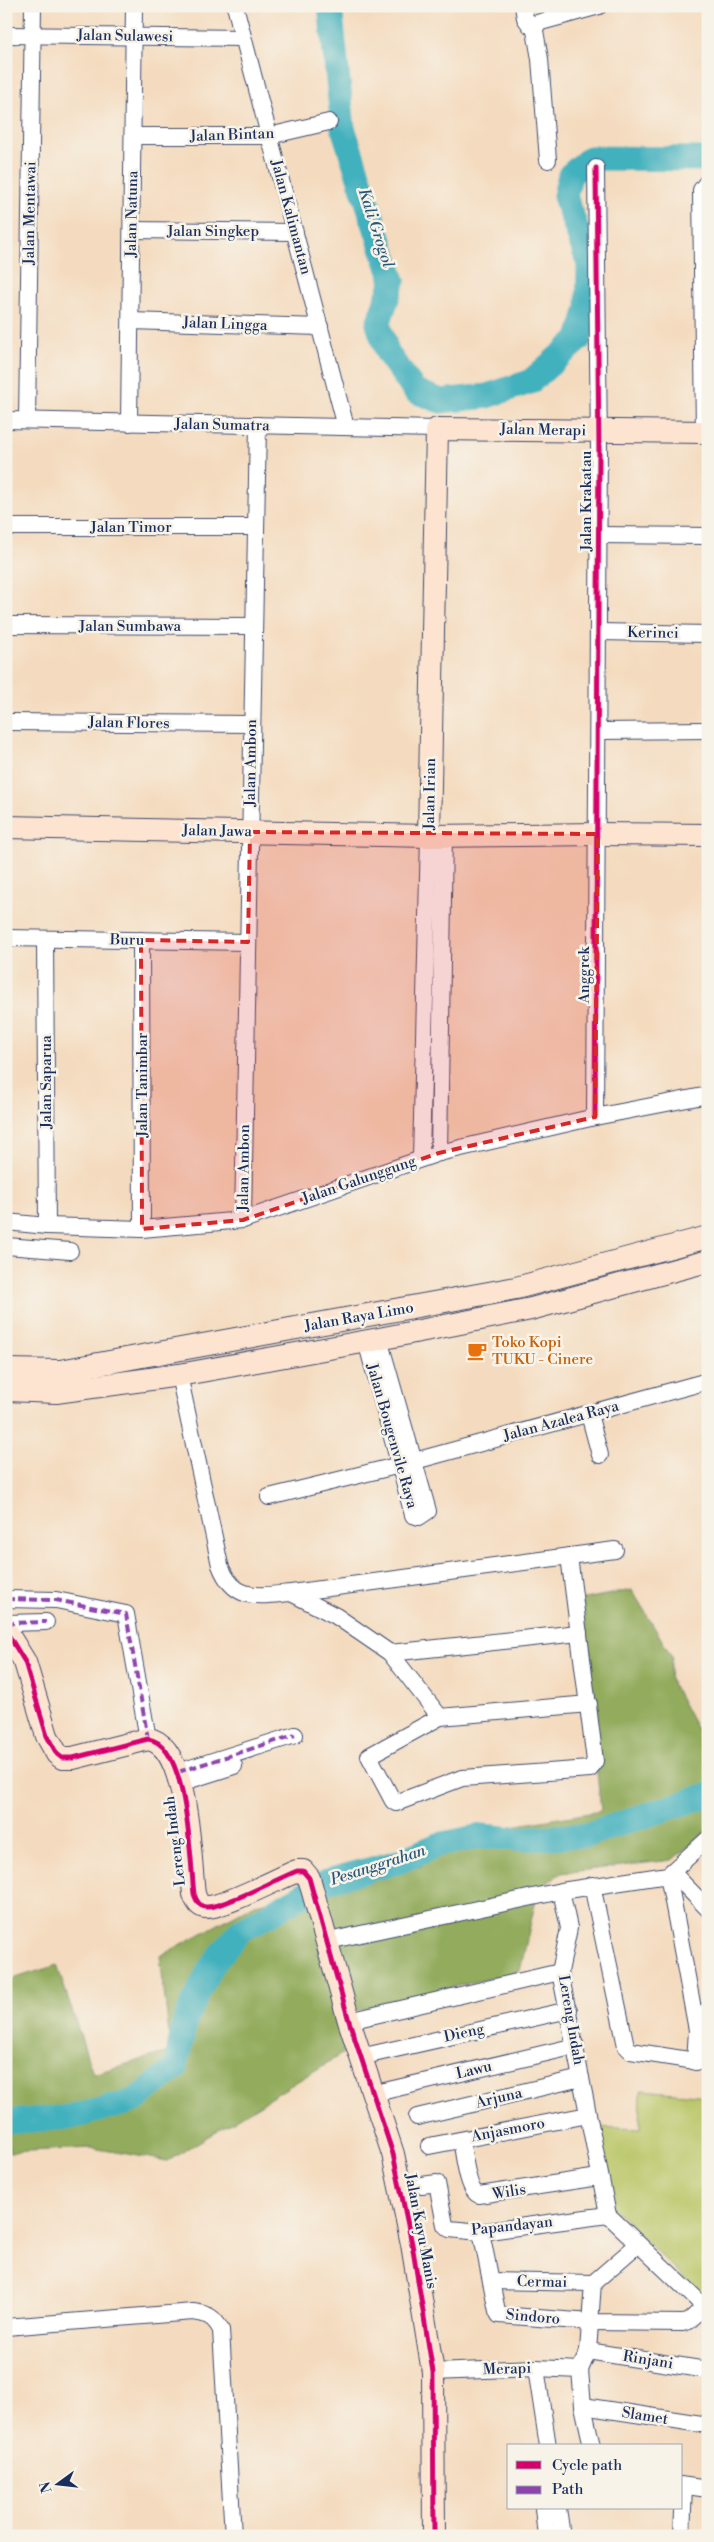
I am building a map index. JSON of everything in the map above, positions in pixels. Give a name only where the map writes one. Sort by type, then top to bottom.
[{"type":"street","name":"Jalan Mentawai","points":[[27,420],[33,6]]},
{"type":"street","name":"Jalan Natuna","points":[[130,423],[134,6]]},
{"type":"street","name":"Jalan Kalimantan","points":[[235,6],[346,428]]},
{"type":"street","points":[[524,6],[527,23],[534,25],[597,7]]},
{"type":"street","points":[[534,25],[540,59],[548,160]]},
{"type":"street","name":"Jalan Sulawesi","points":[[6,35],[243,38]]},
{"type":"street","name":"Jalan Bintan","points":[[133,136],[270,136],[329,122]]},
{"type":"street","name":"Jalan Krakatau","points":[[596,168],[599,431],[598,834]]},
{"type":"street","points":[[706,183],[701,190],[705,269],[706,432]]},
{"type":"street","name":"Jalan Singkep","points":[[132,230],[295,232]]},
{"type":"street","name":"Jalan Lingga","points":[[131,321],[320,327]]},
{"type":"street","name":"Jalan Sumatra","points":[[6,420],[443,429]]},
{"type":"street","name":"Jalan Ambon","points":[[243,1220],[258,426]]},
{"type":"street","name":"Jalan Merapi","points":[[443,429],[706,432]]},
{"type":"street","name":"Jalan Irian","points":[[439,1153],[437,835],[443,429]]},
{"type":"street","name":"Jalan Timor","points":[[6,527],[256,527]]},
{"type":"street","points":[[598,535],[708,536]]},
{"type":"street","name":"Jalan Sumbawa","points":[[6,625],[254,626]]},
{"type":"street","name":"Kerinci","points":[[599,632],[708,634]]},
{"type":"street","name":"Jalan Flores","points":[[6,722],[252,724]]},
{"type":"street","points":[[599,731],[708,730]]},
{"type":"street","name":"Jalan Jawa","points":[[6,827],[437,835],[708,835]]},
{"type":"street","name":"Anggrek","points":[[595,1117],[598,834]]},
{"type":"street","name":"Jalan Irian","points":[[421,1158],[437,835]]},
{"type":"street","name":"Buru","points":[[6,938],[248,942]]},
{"type":"street","name":"Jalan Saparua","points":[[45,938],[47,1226]]},
{"type":"street","name":"Jalan Tanimbar","points":[[141,940],[142,1229]]},
{"type":"street","name":"Jalan Galunggung","points":[[6,1222],[47,1226],[142,1229],[243,1220],[439,1153],[595,1117],[708,1095]]},
{"type":"street","name":"Jalan Raya Limo","points":[[6,1370],[60,1371],[516,1288],[708,1237]]},
{"type":"street","points":[[6,1246],[70,1251]]},
{"type":"street","name":"Jalan Raya Limo","points":[[6,1390],[56,1392],[179,1375],[373,1340],[532,1309],[708,1261]]},
{"type":"street","name":"Jalan Bougenvile Raya","points":[[373,1340],[408,1463]]},
{"type":"street","points":[[179,1375],[223,1572],[232,1586],[246,1594],[263,1596],[615,1550]]},
{"type":"street","name":"Jalan Azalea Raya","points":[[269,1497],[408,1463],[708,1381]]},
{"type":"street","points":[[589,1414],[600,1455]]},
{"type":"street","points":[[569,1556],[589,1704],[596,1761],[590,1769],[462,1778],[396,1803],[393,1801],[369,1756],[440,1717],[589,1704]]},
{"type":"street","points":[[291,1592],[336,1616],[390,1654],[440,1717]]},
{"type":"street","points":[[6,1599],[56,1600],[126,1614],[148,1739],[73,1758],[62,1758],[57,1754],[47,1736],[25,1662],[6,1631]]},
{"type":"street","points":[[6,1623],[46,1622]]},
{"type":"street","points":[[390,1654],[579,1633]]},
{"type":"street","name":"Lereng Indah","points":[[148,1739],[160,1743],[180,1777],[194,1894],[200,1905],[205,1907],[219,1905],[297,1871],[303,1871],[309,1878],[328,1941]]},
{"type":"street","points":[[180,1777],[294,1741]]},
{"type":"street","points":[[328,1941],[561,1891],[670,1874],[708,1839]]},
{"type":"street","points":[[670,1874],[708,1909]]},
{"type":"street","points":[[592,1885],[626,2046],[631,2051],[701,2062],[670,1874]]},
{"type":"street","name":"Lereng Indah","points":[[561,1891],[569,1928],[560,1972],[576,2046],[599,2178],[608,2215]]},
{"type":"street","name":"Jalan Kayu Manis","points":[[328,1941],[349,2021],[393,2154],[412,2244],[433,2372],[434,2536]]},
{"type":"street","points":[[349,2021],[560,1972]]},
{"type":"street","points":[[697,2030],[708,2009]]},
{"type":"street","name":"Dieng","points":[[360,2057],[569,2010]]},
{"type":"street","name":"Lawu","points":[[372,2094],[576,2046]]},
{"type":"street","name":"Arjuna","points":[[418,2117],[581,2078]]},
{"type":"street","name":"Anjasmoro","points":[[429,2146],[588,2115]]},
{"type":"street","name":"Wilis","points":[[461,2140],[470,2184],[474,2192],[479,2196],[599,2178]]},
{"type":"street","name":"Papandayan","points":[[422,2185],[438,2183],[445,2225],[449,2229],[481,2232],[608,2215]]},
{"type":"street","points":[[592,2322],[686,2323],[706,2308],[637,2245],[608,2215]]},
{"type":"street","name":"Sindoro","points":[[481,2232],[499,2315],[592,2322]]},
{"type":"street","points":[[592,2444],[583,2406],[580,2370],[588,2351],[592,2322],[593,2283],[637,2245]]},
{"type":"street","name":"Cermai","points":[[491,2281],[593,2283]]},
{"type":"street","points":[[6,2327],[193,2312],[206,2313],[216,2319],[221,2330],[233,2536]]},
{"type":"street","name":"Rinjani","points":[[588,2351],[700,2369],[708,2367]]},
{"type":"street","points":[[536,2368],[548,2444]]},
{"type":"street","name":"Merapi","points":[[433,2372],[536,2368],[580,2370]]},
{"type":"street","name":"Slamet","points":[[583,2406],[708,2425]]},
{"type":"street","points":[[682,2536],[682,2485],[708,2489]]},
{"type":"street","points":[[543,2510],[546,2536]]},
{"type":"street","points":[[558,2510],[562,2536]]},
{"type":"highlighted area","points":[[250,832],[598,834],[595,1117],[439,1153],[243,1220],[142,1229],[141,940],[248,942]]},
{"type":"green space","points":[[632,1590],[672,1657],[669,1677],[696,1728],[708,1727],[708,1830],[672,1860],[561,1873],[538,1890],[520,1971],[338,2015],[345,2052],[168,2161],[92,2148],[9,2152],[6,2115],[6,1981],[57,1965],[93,2074],[171,2051],[160,1956],[255,1904],[422,1866],[423,1841],[601,1811],[579,1600]]},
{"type":"green space","points":[[641,2090],[708,2096],[708,2302],[611,2207],[596,2127],[640,2129]]},
{"type":"waterway","name":"Kali Grogol","points":[[330,6],[343,128],[393,281],[378,324],[388,354],[415,391],[441,401],[487,396],[530,382],[579,339],[588,308],[589,264],[565,196],[570,175],[590,158],[708,159]]},
{"type":"waterway","name":"Pesanggrahan","points":[[6,2122],[72,2117],[134,2101],[175,2069],[185,2021],[210,1968],[240,1931],[327,1881],[398,1862],[438,1845],[482,1836],[515,1839],[586,1835],[708,1795]]},
{"type":"marked path","points":[[6,1599],[56,1600],[126,1614],[148,1739]]},
{"type":"marked path","points":[[6,1623],[46,1622]]},
{"type":"marked path","points":[[178,1772],[295,1735]]},
{"type":"cycle path","points":[[595,1117],[599,450],[596,168]]},
{"type":"cycle path","points":[[6,1631],[25,1662],[47,1736],[57,1754],[62,1758],[73,1758],[148,1739],[162,1746],[172,1761],[180,1782],[185,1806],[194,1894],[200,1904],[206,1907],[224,1903],[297,1871],[303,1871],[309,1878],[349,2021],[393,2154],[412,2244],[433,2372],[434,2536]]},
{"type":"place","name":"Toko Kopi TUKU - Cinere","points":[[477,1351]]}]
